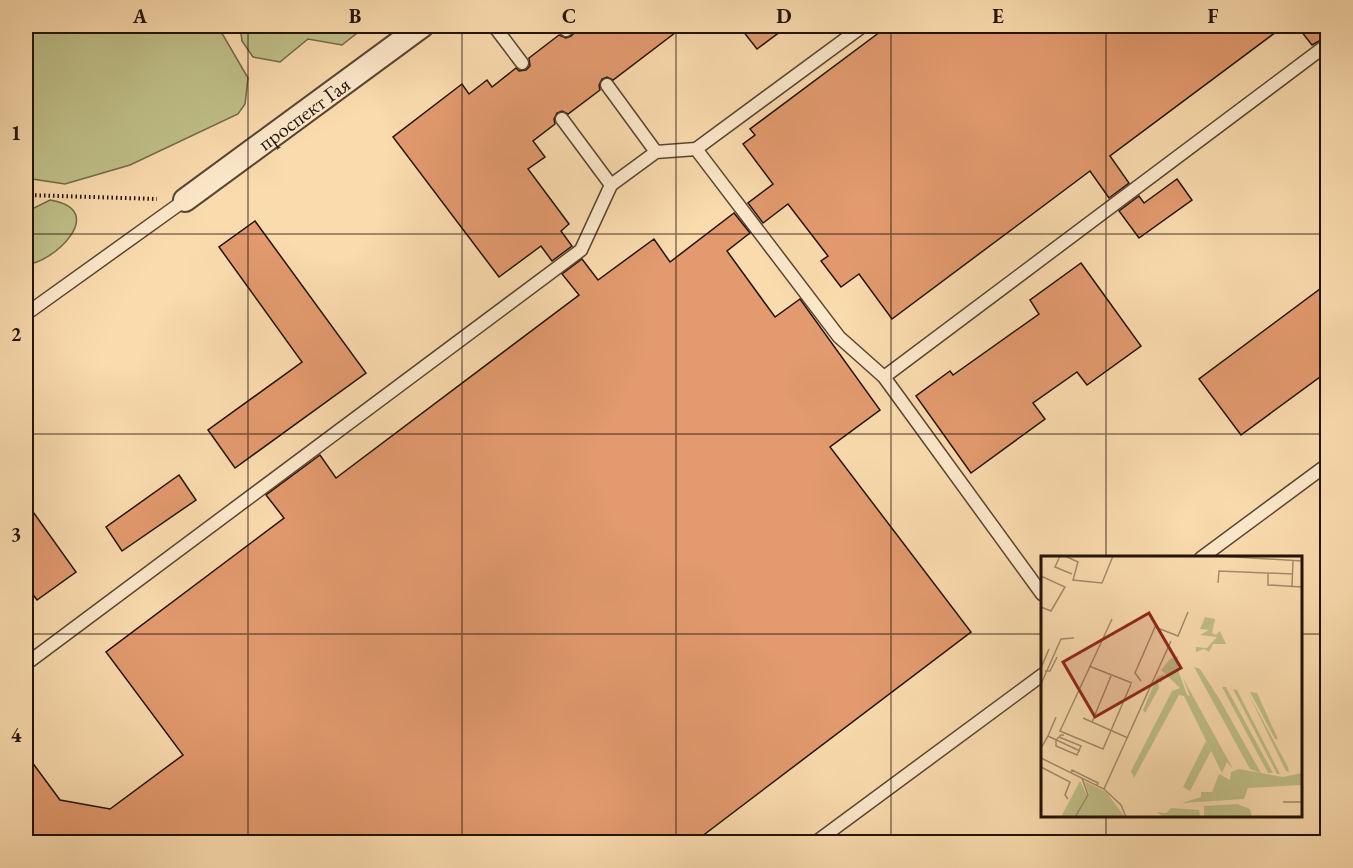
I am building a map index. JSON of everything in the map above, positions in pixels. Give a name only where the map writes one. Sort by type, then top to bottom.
[{"type":"street","name":"проспект Гая","points":[[185,200],[422,26]]},
{"type":"lane","points":[[494,26],[522,63]]},
{"type":"lane","points":[[26,664],[580,250],[611,185],[656,152],[696,150],[863,26]]},
{"type":"lane","points":[[884,377],[1328,44]]},
{"type":"lane","points":[[607,85],[656,152]]},
{"type":"lane","points":[[562,119],[611,185]]},
{"type":"lane","points":[[696,150],[839,337],[884,377],[1041,593]]},
{"type":"lane","points":[[26,314],[185,200]]},
{"type":"lane","points":[[1204,556],[1328,464]]},
{"type":"lane","points":[[816,843],[1041,676]]},
{"type":"path","points":[[26,195],[185,200]]},
{"type":"green space","points":[[26,26],[214,26],[223,35],[248,78],[245,104],[238,114],[130,165],[65,184],[26,178]]},
{"type":"green space","points":[[240,26],[366,26],[342,45],[308,39],[280,62],[253,57],[242,41]]},
{"type":"green space","points":[[50,200],[68,206],[76,214],[76,225],[61,247],[37,262],[26,264],[26,212]]},
{"type":"building","points":[[573,26],[684,26],[613,80],[607,77],[602,79],[599,85],[600,90],[568,114],[562,111],[557,113],[554,119],[555,124],[533,141],[545,157],[528,169],[569,224],[561,231],[572,246],[552,261],[541,246],[499,277],[393,137],[462,84],[469,94],[487,80],[492,87],[516,68],[519,71],[526,70],[530,66],[529,58],[559,35],[566,38],[571,36],[574,33]]},
{"type":"building","points":[[739,26],[788,26],[757,49]]},
{"type":"building","points":[[888,26],[1284,26],[1110,156],[1129,183],[1109,198],[1090,171],[892,319],[859,274],[841,287],[821,261],[828,256],[788,204],[763,223],[748,203],[773,184],[743,144],[755,135],[750,129]]},
{"type":"building","points":[[1297,26],[1328,26],[1328,36],[1312,45]]},
{"type":"building","points":[[1177,179],[1192,200],[1139,238],[1119,211],[1139,196],[1144,203]]},
{"type":"building","points":[[734,213],[750,233],[727,251],[775,317],[800,299],[880,410],[830,447],[971,632],[693,843],[26,843],[26,754],[60,800],[110,809],[183,755],[106,652],[284,518],[266,495],[320,455],[336,478],[579,295],[562,274],[582,259],[598,280],[654,239],[670,262]]},
{"type":"building","points":[[255,221],[366,373],[235,468],[208,430],[302,362],[219,247]]},
{"type":"building","points":[[1081,263],[1141,346],[1087,385],[1077,372],[1033,403],[1045,419],[971,473],[916,396],[950,371],[953,375],[1039,314],[1030,300]]},
{"type":"building","points":[[1328,283],[1328,371],[1241,435],[1199,379]]},
{"type":"building","points":[[179,475],[196,500],[122,551],[106,527]]},
{"type":"building","points":[[26,502],[76,572],[37,600],[26,585]]}]
